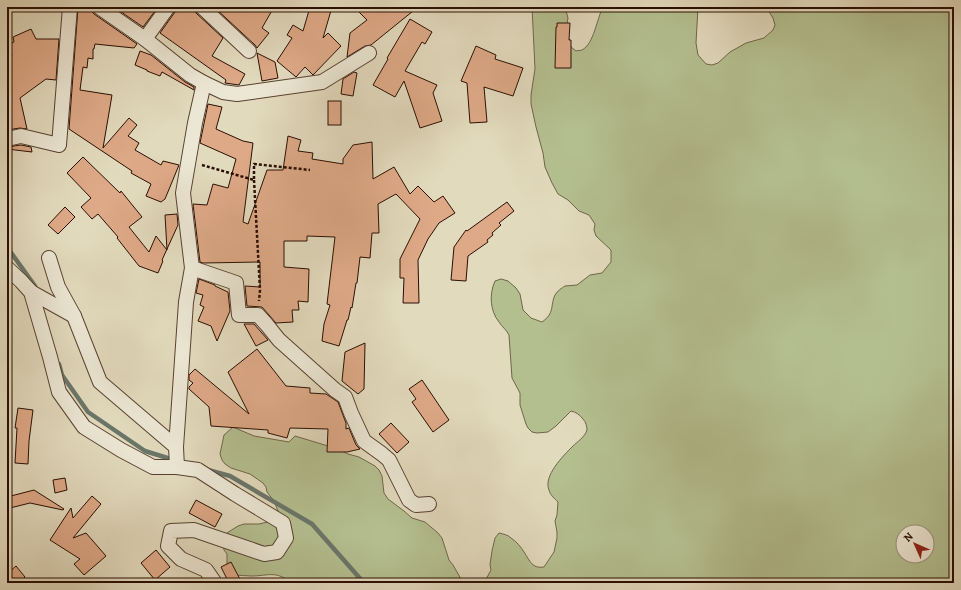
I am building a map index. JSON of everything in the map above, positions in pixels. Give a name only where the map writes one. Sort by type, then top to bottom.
[{"type":"street","points":[[7,139],[21,136],[59,145],[70,7]]},
{"type":"street","points":[[99,7],[145,39],[190,75],[223,92],[236,94],[322,82],[369,53]]},
{"type":"street","points":[[145,39],[168,7]]},
{"type":"street","points":[[202,7],[249,50]]},
{"type":"street","points":[[178,467],[176,447],[186,302],[192,268],[183,193],[195,123],[204,83]]},
{"type":"street","points":[[49,258],[58,288],[74,316],[100,382],[176,447]]},
{"type":"street","points":[[7,268],[31,292],[74,316]]},
{"type":"street","points":[[192,268],[236,283],[239,315],[258,314],[279,340],[335,390],[345,397],[364,441],[389,460],[408,500],[416,505],[429,504]]},
{"type":"street","points":[[31,292],[59,392],[84,427],[153,467],[178,467],[198,470],[234,494],[283,523],[286,538],[277,552],[264,554],[194,530],[171,531],[168,546],[181,559],[206,570],[215,583]]},
{"type":"path","points":[[188,161],[254,180]]},
{"type":"path","points":[[258,314],[260,290],[254,164],[310,170]]},
{"type":"green space","points":[[532,7],[565,7],[568,18],[566,29],[571,47],[576,51],[582,50],[590,42],[603,7],[698,7],[696,43],[698,55],[706,64],[712,65],[718,63],[730,52],[746,43],[764,38],[773,30],[775,25],[773,18],[766,7],[954,7],[954,583],[484,583],[491,570],[490,565],[492,551],[495,538],[499,533],[507,535],[515,541],[534,566],[544,567],[554,552],[557,538],[555,521],[558,502],[550,492],[548,484],[549,479],[555,466],[583,437],[587,430],[584,420],[579,415],[571,411],[548,432],[532,432],[528,428],[520,405],[520,393],[512,378],[509,335],[496,318],[492,308],[491,297],[493,286],[495,281],[501,279],[508,281],[520,294],[523,310],[531,318],[542,322],[549,316],[555,295],[558,291],[565,286],[577,285],[590,275],[602,273],[611,262],[611,250],[596,236],[594,230],[595,224],[589,215],[579,211],[568,200],[558,194],[552,183],[545,167],[531,104],[535,69]]},
{"type":"green space","points":[[233,427],[254,436],[289,442],[295,436],[338,449],[359,457],[375,466],[382,476],[384,493],[388,499],[412,518],[425,522],[438,533],[442,538],[449,560],[465,583],[292,583],[281,576],[276,575],[234,575],[227,567],[227,554],[224,550],[223,538],[227,533],[238,526],[272,521],[278,511],[263,483],[250,474],[231,468],[222,460],[220,454],[224,435]]},
{"type":"building","points":[[91,7],[94,14],[137,44],[134,48],[95,44],[93,49],[93,59],[88,58],[87,68],[83,67],[80,90],[112,95],[103,148],[129,118],[137,125],[128,136],[139,143],[135,150],[161,165],[163,161],[179,165],[165,199],[161,202],[146,196],[151,184],[131,173],[132,171],[69,129],[78,8]]},
{"type":"building","points":[[114,7],[158,7],[143,27]]},
{"type":"building","points":[[176,7],[194,7],[196,13],[223,38],[212,56],[245,74],[239,85],[225,83],[226,80],[160,33],[175,12]]},
{"type":"building","points":[[214,7],[274,7],[262,28],[269,33],[257,48]]},
{"type":"building","points":[[310,7],[332,7],[323,38],[328,33],[341,46],[313,75],[305,67],[296,77],[277,61],[292,38],[287,35],[293,25],[303,31]]},
{"type":"building","points":[[354,7],[418,7],[371,45],[365,46],[347,57],[350,33],[367,20]]},
{"type":"building","points":[[410,19],[432,32],[425,44],[422,42],[405,71],[437,85],[433,93],[442,121],[420,128],[404,81],[395,97],[373,85]]},
{"type":"building","points":[[557,23],[570,23],[569,40],[571,40],[571,68],[555,68]]},
{"type":"building","points":[[31,29],[36,39],[59,39],[56,80],[46,79],[20,98],[27,129],[20,128],[7,130],[7,58],[12,56],[8,44],[14,42],[13,37]]},
{"type":"building","points":[[476,46],[496,55],[495,59],[523,68],[513,96],[484,87],[487,122],[470,123],[467,83],[461,81]]},
{"type":"building","points":[[140,51],[151,55],[185,82],[194,87],[194,90],[162,72],[160,76],[135,65]]},
{"type":"building","points":[[257,53],[275,62],[278,78],[262,81]]},
{"type":"building","points":[[354,72],[357,73],[353,96],[341,94],[343,79]]},
{"type":"building","points":[[328,101],[341,101],[341,125],[328,125]]},
{"type":"building","points":[[208,104],[222,107],[216,129],[243,141],[253,143],[243,222],[248,224],[267,170],[283,170],[288,136],[301,140],[298,151],[313,153],[312,159],[343,164],[343,159],[353,145],[372,142],[373,179],[394,167],[410,194],[418,186],[434,202],[443,196],[455,213],[439,223],[428,239],[418,260],[419,303],[403,303],[404,278],[400,278],[400,259],[420,219],[396,194],[378,204],[379,233],[372,233],[370,258],[360,257],[352,308],[351,307],[339,346],[322,341],[324,324],[330,305],[327,304],[335,237],[307,236],[307,241],[284,241],[284,267],[309,269],[308,302],[298,301],[299,310],[292,310],[293,322],[276,323],[262,307],[247,306],[245,286],[260,287],[260,262],[200,262],[193,204],[207,205],[213,184],[228,188],[236,159],[200,143]]},
{"type":"building","points":[[21,145],[31,147],[32,152],[7,149],[7,147]]},
{"type":"building","points":[[83,157],[120,193],[121,191],[142,217],[129,227],[149,252],[156,236],[167,250],[158,273],[139,266],[117,238],[118,237],[98,214],[92,219],[81,207],[91,198],[67,173]]},
{"type":"building","points":[[507,202],[514,211],[499,223],[501,225],[492,233],[493,235],[487,240],[488,242],[468,256],[466,281],[451,280],[454,247],[466,230],[467,231]]},
{"type":"building","points":[[65,207],[75,217],[58,234],[48,225]]},
{"type":"building","points":[[177,214],[178,225],[167,249],[165,215]]},
{"type":"building","points":[[199,279],[228,292],[230,311],[217,341],[211,326],[198,321],[204,307],[200,305],[203,295],[196,293]]},
{"type":"building","points":[[244,324],[254,324],[268,340],[256,346]]},
{"type":"building","points":[[365,343],[364,389],[358,394],[342,381],[345,352]]},
{"type":"building","points":[[257,349],[286,386],[310,388],[310,393],[326,394],[338,402],[346,423],[346,429],[349,428],[356,445],[360,449],[347,452],[327,452],[328,429],[290,428],[287,438],[268,433],[268,430],[211,426],[209,407],[189,389],[193,383],[189,380],[189,375],[195,369],[249,414],[228,372]]},
{"type":"building","points":[[422,380],[449,420],[433,432],[412,402],[416,399],[409,389]]},
{"type":"building","points":[[18,408],[33,410],[28,464],[15,463],[17,428],[15,428]]},
{"type":"building","points":[[391,423],[409,442],[397,453],[379,434]]},
{"type":"building","points":[[65,478],[67,490],[55,493],[53,480]]},
{"type":"building","points":[[34,490],[64,509],[30,503],[10,508],[7,497]]},
{"type":"building","points":[[92,496],[101,504],[73,538],[86,533],[106,556],[84,575],[74,564],[80,559],[50,540],[71,508],[73,518]]},
{"type":"building","points":[[196,500],[222,514],[215,527],[189,513]]},
{"type":"building","points":[[156,550],[170,567],[155,580],[141,563]]},
{"type":"building","points":[[231,562],[242,583],[229,583],[221,567]]},
{"type":"building","points":[[16,566],[25,577],[19,583],[7,583],[7,574]]},
{"type":"waterway","points":[[7,247],[35,286]]},
{"type":"waterway","points":[[59,364],[62,375],[88,412],[145,451],[174,460]]},
{"type":"waterway","points":[[208,470],[230,476],[312,524],[364,583]]}]
